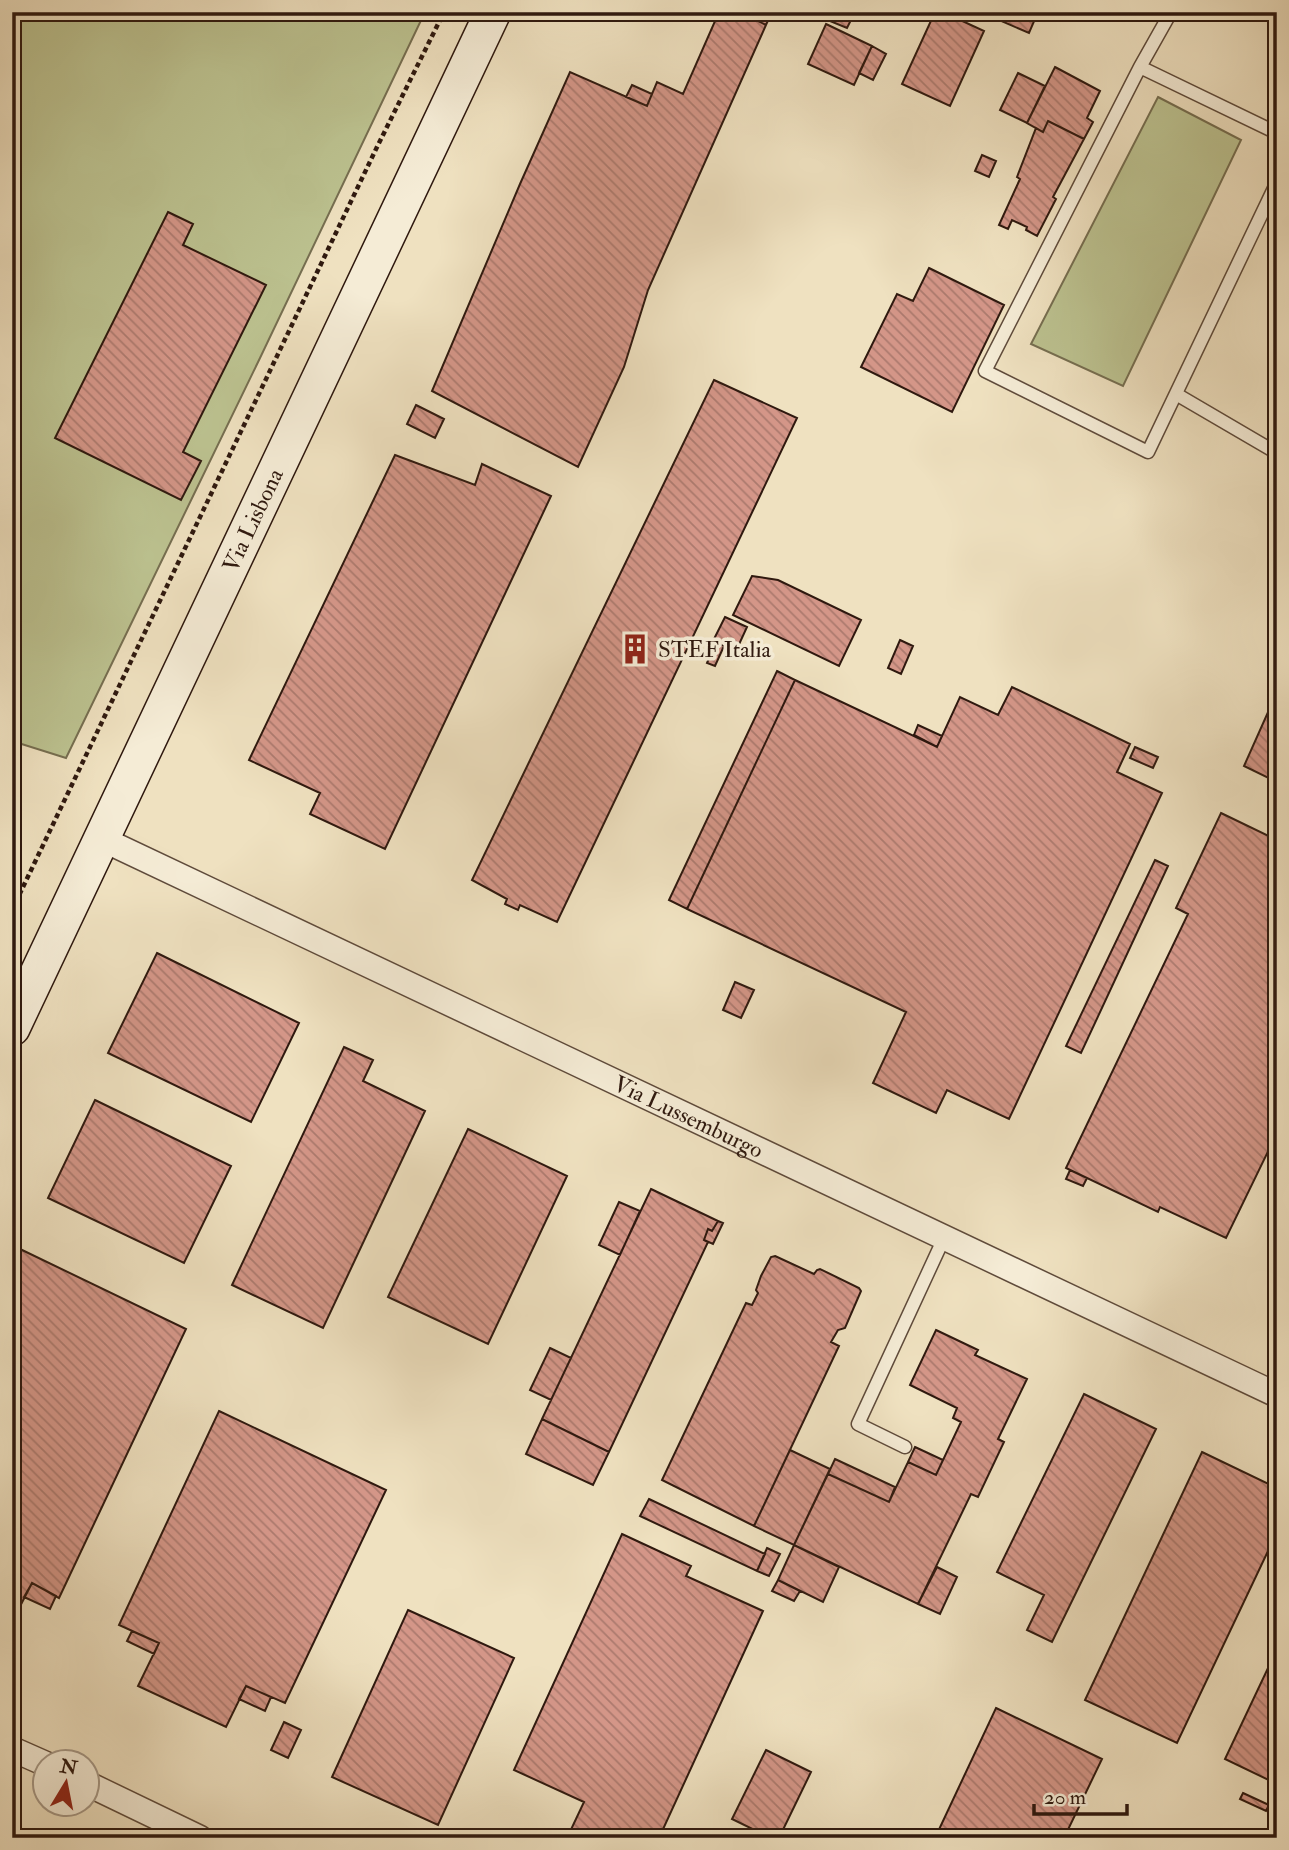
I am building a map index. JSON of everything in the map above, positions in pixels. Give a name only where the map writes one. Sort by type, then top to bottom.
[{"type":"street","name":"Via Lisbona","points":[[12,1028],[493,12]]},
{"type":"street","name":"Via Lussemburgo","points":[[102,839],[1277,1395]]},
{"type":"street","points":[[12,1749],[32,1758]]},
{"type":"street","points":[[102,1791],[200,1838]]},
{"type":"lane","points":[[1171,12],[1140,67],[985,371],[1149,452],[1277,182]]},
{"type":"lane","points":[[1140,67],[1277,133]]},
{"type":"lane","points":[[1176,394],[1277,453]]},
{"type":"lane","points":[[905,1447],[858,1424],[944,1238]]},
{"type":"path","points":[[12,910],[444,12]]},
{"type":"green space","points":[[12,12],[425,12],[66,758],[12,741]]},
{"type":"green space","points":[[1158,97],[1241,140],[1123,386],[1031,344]]},
{"type":"building","points":[[719,12],[740,12],[766,25],[648,290],[624,367],[578,467],[432,391],[570,72],[647,106],[657,82],[683,94]]},
{"type":"building","points":[[740,12],[772,12],[766,25]]},
{"type":"building","points":[[828,12],[845,12],[853,16],[847,28],[825,19]]},
{"type":"building","points":[[935,12],[943,12],[984,31],[950,106],[902,84]]},
{"type":"building","points":[[1002,12],[1038,12],[1029,33],[999,20]]},
{"type":"building","points":[[826,24],[872,46],[854,85],[808,64]]},
{"type":"building","points":[[872,46],[886,54],[873,80],[859,73]]},
{"type":"building","points":[[1055,67],[1100,91],[1087,118],[1093,122],[1084,139],[1048,121],[1043,132],[1027,123]]},
{"type":"building","points":[[1018,73],[1045,86],[1027,123],[1000,110]]},
{"type":"building","points":[[632,85],[652,94],[647,106],[626,97]]},
{"type":"building","points":[[1048,121],[1084,139],[1053,197],[1056,199],[1037,236],[1026,230],[1027,227],[1012,220],[1008,229],[999,225],[1020,179],[1017,177],[1036,128],[1043,132]]},
{"type":"building","points":[[982,155],[996,161],[989,177],[975,171]]},
{"type":"building","points":[[168,212],[193,224],[183,245],[266,285],[183,452],[201,461],[181,500],[55,438]]},
{"type":"building","points":[[929,268],[1004,305],[952,412],[861,367],[897,294],[913,301]]},
{"type":"building","name":"STEF Italia","points":[[714,380],[797,418],[557,922],[520,905],[518,910],[505,904],[507,899],[472,880]]},
{"type":"building","points":[[416,405],[444,419],[435,438],[407,424]]},
{"type":"building","points":[[395,455],[475,485],[482,464],[551,496],[385,849],[310,814],[320,793],[249,760]]},
{"type":"building","points":[[752,576],[778,580],[861,620],[839,666],[733,615]]},
{"type":"building","points":[[725,617],[747,627],[736,651],[713,641]]},
{"type":"building","points":[[900,640],[913,646],[901,674],[888,668]]},
{"type":"building","points":[[716,642],[724,646],[715,666],[707,663]]},
{"type":"building","points":[[777,671],[795,680],[687,909],[669,900]]},
{"type":"building","points":[[795,680],[937,747],[960,697],[998,715],[1012,687],[1130,744],[1117,772],[1162,793],[1009,1119],[947,1090],[936,1113],[873,1083],[906,1012],[687,909]]},
{"type":"building","points":[[1277,692],[1277,782],[1244,766]]},
{"type":"building","points":[[918,725],[942,736],[937,747],[914,735]]},
{"type":"building","points":[[1135,747],[1158,757],[1153,768],[1130,758]]},
{"type":"building","points":[[1221,813],[1277,840],[1277,1133],[1226,1238],[1160,1207],[1158,1212],[1066,1168],[1188,914],[1176,908]]},
{"type":"building","points":[[1155,860],[1168,866],[1081,1053],[1066,1046]]},
{"type":"building","points":[[157,953],[299,1023],[251,1122],[108,1053]]},
{"type":"building","points":[[735,982],[754,990],[741,1018],[723,1010]]},
{"type":"building","points":[[344,1047],[373,1060],[363,1081],[425,1111],[323,1328],[232,1285]]},
{"type":"building","points":[[95,1100],[231,1166],[184,1263],[48,1198]]},
{"type":"building","points":[[468,1129],[567,1176],[488,1344],[388,1297]]},
{"type":"building","points":[[1070,1170],[1087,1178],[1083,1186],[1066,1179]]},
{"type":"building","points":[[651,1189],[718,1221],[712,1231],[708,1229],[704,1240],[708,1242],[609,1452],[542,1419]]},
{"type":"building","points":[[619,1202],[640,1211],[620,1255],[599,1245]]},
{"type":"building","points":[[718,1221],[723,1223],[713,1244],[704,1240],[708,1229],[712,1231]]},
{"type":"building","points":[[20,1249],[186,1329],[59,1598],[32,1583],[12,1622],[12,1265]]},
{"type":"building","points":[[775,1256],[814,1274],[820,1269],[861,1291],[845,1328],[838,1330],[831,1342],[839,1346],[754,1526],[662,1480],[746,1303],[752,1305],[758,1293],[756,1290],[761,1276],[771,1257]]},
{"type":"building","points":[[936,1330],[978,1350],[975,1355],[1027,1379],[998,1439],[1004,1442],[978,1497],[971,1494],[918,1604],[794,1545],[828,1474],[889,1502],[908,1462],[936,1475],[961,1422],[953,1418],[957,1408],[910,1385]]},
{"type":"building","points":[[550,1348],[571,1358],[551,1400],[530,1390]]},
{"type":"building","points":[[1084,1394],[1156,1429],[1052,1642],[1027,1630],[1044,1595],[997,1572]]},
{"type":"building","points":[[219,1411],[386,1490],[285,1703],[246,1686],[226,1727],[138,1686],[159,1643],[119,1625]]},
{"type":"building","points":[[542,1419],[609,1452],[593,1485],[526,1454]]},
{"type":"building","points":[[915,1447],[943,1460],[936,1475],[908,1462]]},
{"type":"building","points":[[790,1450],[830,1469],[794,1545],[754,1526]]},
{"type":"building","points":[[1202,1452],[1277,1488],[1277,1532],[1177,1743],[1085,1700]]},
{"type":"building","points":[[835,1459],[895,1487],[889,1502],[828,1474]]},
{"type":"building","points":[[649,1499],[765,1554],[757,1571],[640,1516]]},
{"type":"building","points":[[622,1534],[691,1566],[686,1576],[763,1611],[659,1838],[567,1838],[584,1802],[514,1770]]},
{"type":"building","points":[[794,1545],[839,1567],[823,1602],[778,1580]]},
{"type":"building","points":[[767,1548],[780,1554],[769,1576],[757,1571]]},
{"type":"building","points":[[937,1567],[957,1577],[940,1614],[918,1604]]},
{"type":"building","points":[[778,1580],[800,1591],[794,1601],[772,1591]]},
{"type":"building","points":[[32,1583],[56,1596],[50,1609],[24,1597]]},
{"type":"building","points":[[408,1610],[514,1658],[438,1825],[332,1777]]},
{"type":"building","points":[[132,1631],[159,1643],[154,1654],[127,1641]]},
{"type":"building","points":[[1277,1649],[1277,1784],[1225,1759]]},
{"type":"building","points":[[246,1686],[271,1697],[265,1711],[239,1699]]},
{"type":"building","points":[[996,1708],[1102,1759],[1064,1838],[935,1838]]},
{"type":"building","points":[[284,1722],[301,1730],[288,1758],[271,1750]]},
{"type":"building","points":[[766,1750],[811,1772],[779,1838],[771,1838],[732,1819]]},
{"type":"building","points":[[1243,1793],[1269,1805],[1266,1811],[1240,1799]]},
{"type":"place","name":"STEF Italia","points":[[635,649]]}]
